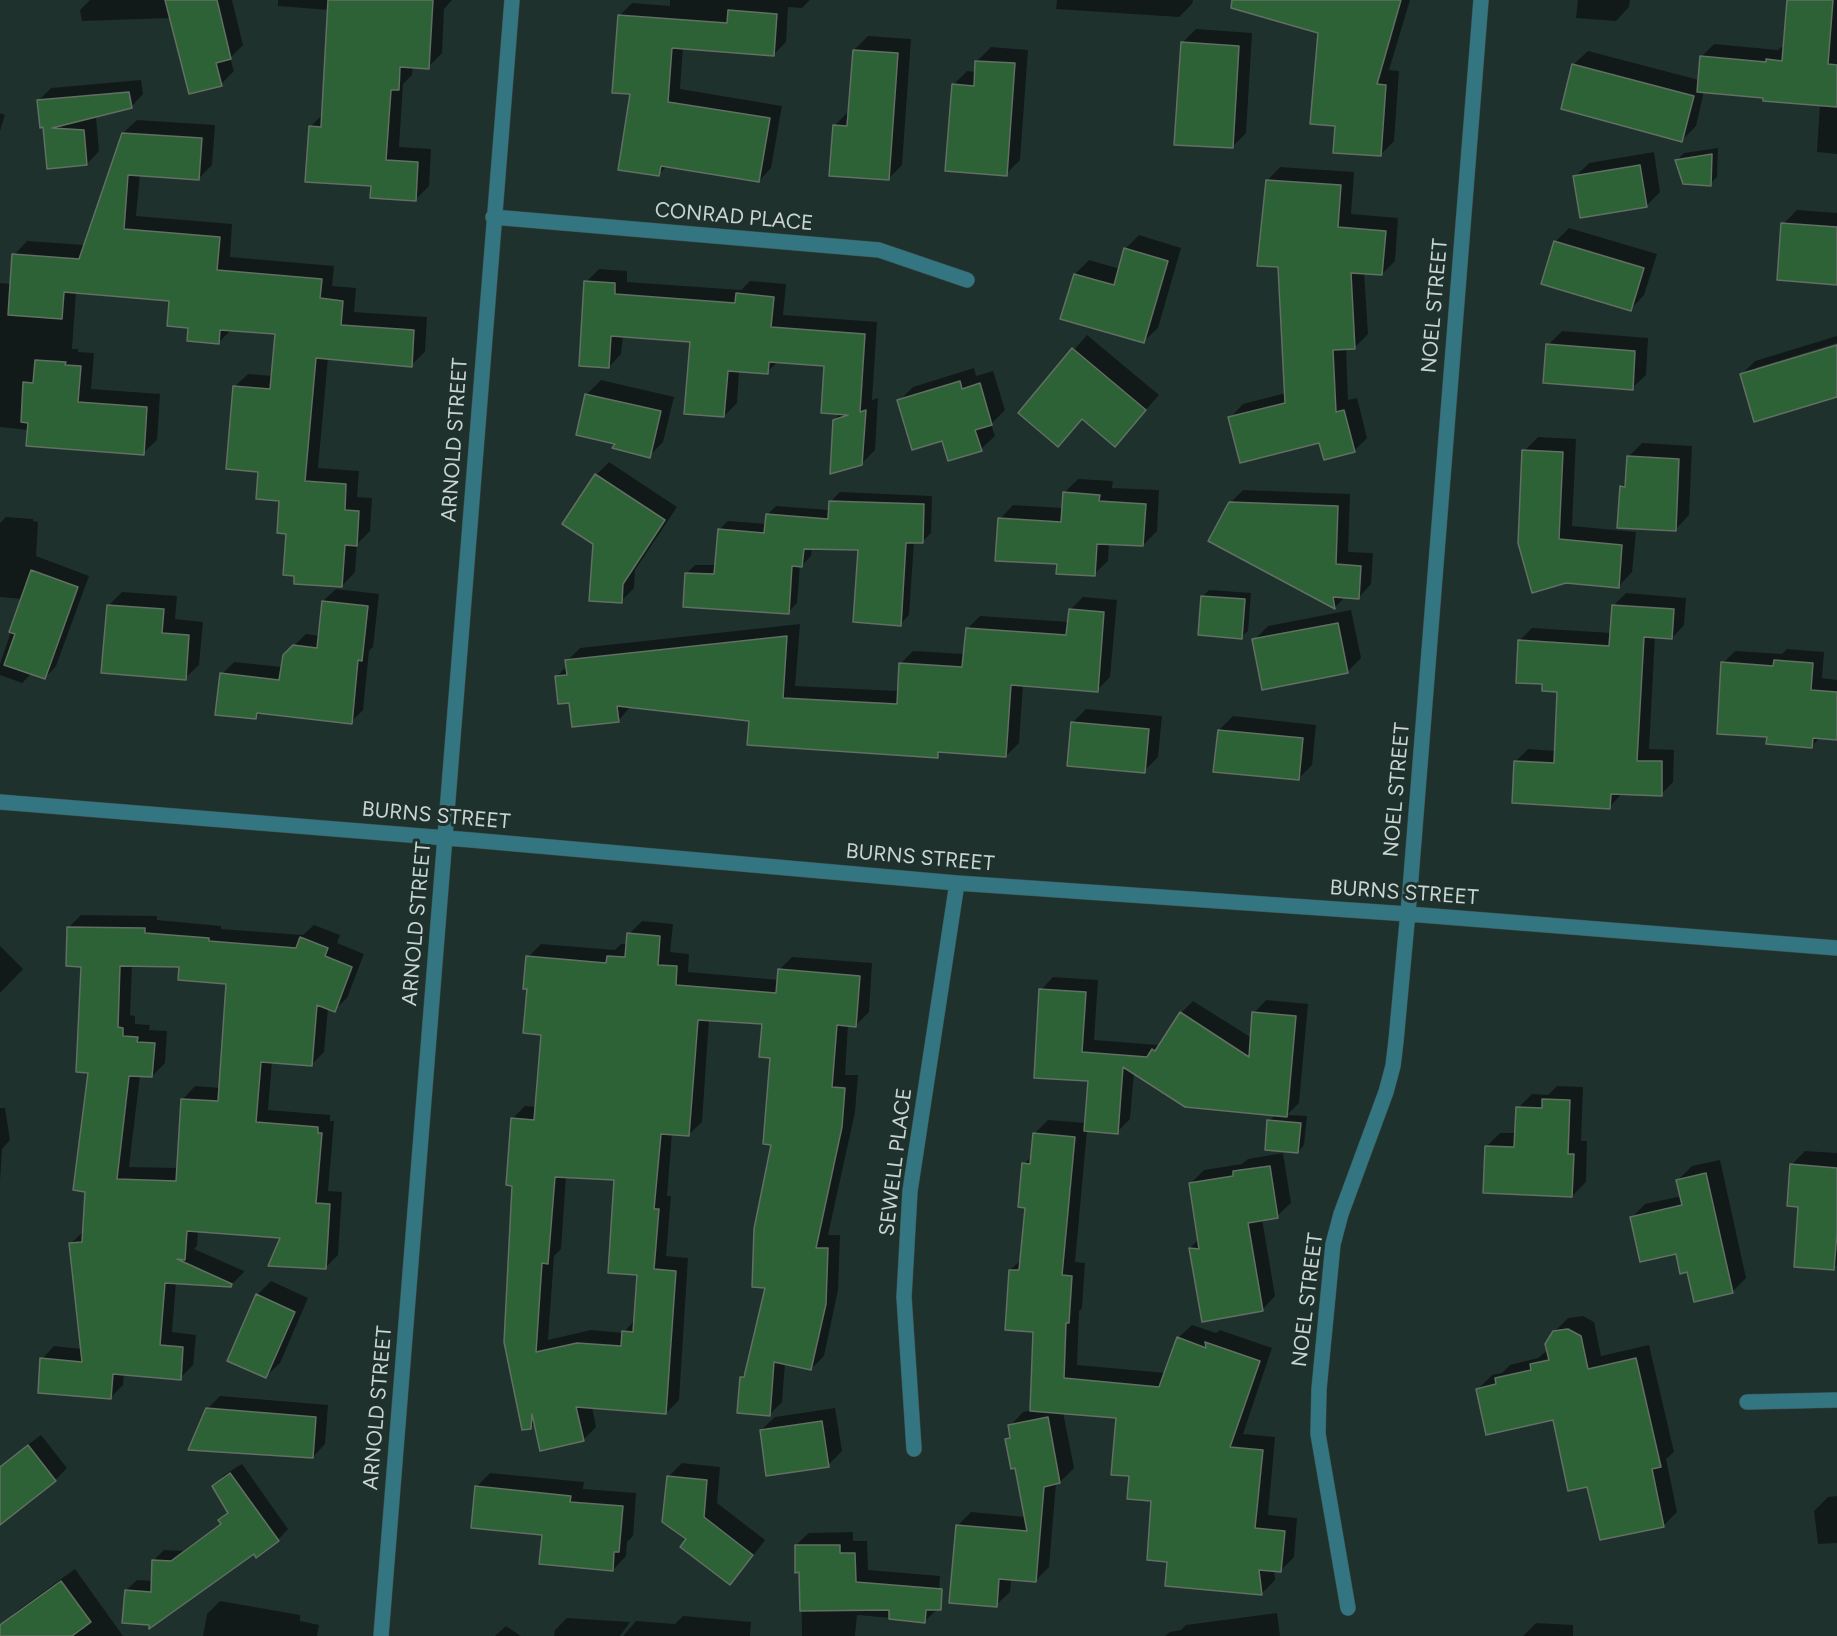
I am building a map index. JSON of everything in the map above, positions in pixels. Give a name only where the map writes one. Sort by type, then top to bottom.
[{"type":"street","name":"ARNOLD STREET","points":[[381,1636],[512,0]]},
{"type":"street","name":"NOEL STREET","points":[[1348,1608],[1318,1434],[1319,1389],[1332,1244],[1386,1092],[1393,1066],[1408,914],[1481,0]]},
{"type":"street","name":"CONRAD PLACE","points":[[493,217],[879,250],[967,280]]},
{"type":"street","name":"BURNS STREET","points":[[0,802],[957,883],[1408,914],[1837,948]]},
{"type":"street","name":"SEWELL PLACE","points":[[914,1449],[904,1297],[910,1191],[957,883]]},
{"type":"street","points":[[1747,1402],[1837,1400]]},
{"type":"building","points":[[165,0],[217,0],[231,59],[216,63],[222,86],[189,94]]},
{"type":"building","points":[[328,0],[433,0],[429,69],[400,67],[399,90],[391,90],[386,160],[418,162],[416,201],[370,198],[371,186],[305,182],[309,126],[321,127]]},
{"type":"building","points":[[1232,0],[1401,0],[1377,84],[1386,85],[1381,156],[1333,153],[1335,126],[1310,124],[1318,33],[1231,8]]},
{"type":"building","points":[[1787,0],[1833,0],[1828,64],[1837,65],[1837,107],[1763,101],[1763,98],[1697,92],[1700,56],[1766,62],[1766,59],[1782,61]]},
{"type":"building","points":[[728,10],[777,14],[774,56],[672,48],[668,102],[770,118],[759,182],[661,166],[659,176],[618,170],[630,94],[612,93],[618,15],[727,23]]},
{"type":"building","points":[[1181,42],[1239,46],[1233,148],[1174,145]]},
{"type":"building","points":[[853,50],[898,53],[889,180],[829,176],[833,125],[847,126]]},
{"type":"building","points":[[975,61],[1015,63],[1007,176],[945,171],[952,84],[974,86]]},
{"type":"building","points":[[1572,64],[1694,96],[1682,142],[1561,109]]},
{"type":"building","points":[[129,92],[132,108],[52,128],[84,130],[87,165],[47,169],[43,127],[40,128],[37,100]]},
{"type":"building","points":[[122,133],[202,138],[199,180],[128,175],[124,229],[220,237],[217,270],[322,279],[320,298],[343,301],[341,325],[414,330],[412,367],[316,358],[305,481],[346,484],[345,510],[359,511],[357,546],[345,545],[342,587],[294,584],[294,576],[283,575],[286,534],[277,533],[279,501],[256,499],[258,472],[226,469],[233,386],[270,389],[275,334],[220,330],[219,344],[187,341],[188,328],[167,326],[169,301],[64,292],[62,319],[8,315],[12,254],[79,259]]},
{"type":"building","points":[[1712,154],[1711,186],[1683,184],[1675,160]]},
{"type":"building","points":[[1640,165],[1647,207],[1580,218],[1573,176]]},
{"type":"building","points":[[1266,180],[1341,185],[1338,227],[1386,231],[1382,275],[1351,273],[1355,349],[1333,350],[1336,412],[1344,410],[1355,452],[1324,460],[1319,443],[1240,463],[1228,417],[1285,403],[1278,267],[1257,266]]},
{"type":"building","points":[[1781,223],[1837,227],[1837,285],[1777,280]]},
{"type":"building","points":[[1554,241],[1644,268],[1631,311],[1541,284]]},
{"type":"building","points":[[1124,248],[1168,261],[1144,343],[1060,319],[1074,274],[1114,285]]},
{"type":"building","points":[[584,281],[615,283],[615,294],[735,303],[736,293],[774,297],[771,327],[865,334],[860,412],[866,410],[862,465],[830,474],[833,420],[848,415],[821,413],[824,366],[769,362],[768,374],[728,371],[724,417],[684,414],[690,342],[611,336],[609,368],[579,366]]},
{"type":"building","points":[[1546,344],[1635,351],[1633,390],[1543,383]]},
{"type":"building","points":[[1837,345],[1837,397],[1754,422],[1740,374]]},
{"type":"building","points":[[1072,348],[1146,410],[1115,447],[1082,419],[1058,447],[1018,413]]},
{"type":"building","points":[[35,360],[66,362],[65,365],[81,366],[78,402],[147,407],[144,455],[26,446],[28,423],[21,422],[23,382],[33,383]]},
{"type":"building","points":[[960,381],[962,389],[980,383],[992,425],[975,430],[982,451],[948,461],[942,441],[912,450],[897,400]]},
{"type":"building","points":[[585,394],[661,411],[650,458],[612,448],[615,444],[576,435]]},
{"type":"building","points":[[1522,450],[1563,452],[1559,539],[1622,545],[1619,588],[1566,583],[1532,593],[1518,543]]},
{"type":"building","points":[[1627,456],[1679,459],[1676,531],[1617,528],[1620,486],[1625,487]]},
{"type":"building","points":[[595,474],[665,520],[623,584],[622,603],[589,601],[593,544],[562,524]]},
{"type":"building","points":[[1063,492],[1100,495],[1099,501],[1146,504],[1143,546],[1097,544],[1095,576],[1056,574],[1057,564],[995,561],[998,518],[1061,522]]},
{"type":"building","points":[[829,501],[924,504],[923,543],[906,543],[901,626],[853,622],[858,550],[804,549],[802,567],[792,566],[789,614],[683,607],[685,573],[714,574],[718,529],[764,533],[766,514],[828,519]]},
{"type":"building","points":[[1229,502],[1338,506],[1336,564],[1361,566],[1359,599],[1333,597],[1335,609],[1208,541]]},
{"type":"building","points":[[31,570],[78,587],[45,679],[4,665],[15,634],[9,632]]},
{"type":"building","points":[[1201,596],[1245,599],[1242,639],[1198,635]]},
{"type":"building","points":[[322,601],[368,606],[362,661],[358,660],[352,724],[257,713],[256,719],[215,715],[220,673],[279,680],[283,655],[293,645],[317,648]]},
{"type":"building","points":[[107,605],[164,609],[162,633],[189,635],[186,680],[101,673]]},
{"type":"building","points":[[1612,605],[1674,609],[1672,639],[1644,637],[1637,761],[1662,761],[1662,796],[1611,794],[1610,809],[1512,803],[1514,761],[1554,763],[1557,692],[1542,691],[1542,684],[1516,683],[1518,640],[1609,646]]},
{"type":"building","points":[[1069,609],[1104,612],[1098,692],[1011,685],[1006,757],[938,752],[938,758],[747,745],[749,721],[617,706],[619,722],[572,727],[569,703],[558,704],[555,676],[567,675],[565,660],[787,636],[783,698],[897,704],[899,663],[962,667],[966,628],[1066,635]]},
{"type":"building","points":[[1338,623],[1348,673],[1262,690],[1252,639]]},
{"type":"building","points":[[1774,660],[1813,663],[1811,690],[1837,692],[1837,740],[1813,738],[1812,748],[1766,744],[1767,737],[1717,734],[1721,662],[1773,666]]},
{"type":"building","points":[[1071,722],[1149,729],[1145,773],[1067,766]]},
{"type":"building","points":[[1218,730],[1303,738],[1299,780],[1213,772]]},
{"type":"building","points":[[67,927],[145,928],[145,933],[296,948],[300,937],[328,948],[325,956],[352,967],[335,1012],[317,1005],[312,1066],[261,1062],[256,1122],[318,1127],[318,1133],[322,1133],[316,1203],[330,1204],[326,1269],[268,1266],[280,1238],[187,1231],[185,1260],[177,1259],[232,1284],[231,1287],[165,1283],[160,1345],[183,1347],[181,1380],[113,1374],[111,1399],[38,1393],[40,1358],[82,1362],[69,1243],[82,1242],[85,1192],[73,1190],[88,1073],[76,1072],[81,967],[66,966]],"holes":[[[120,966],[179,967],[178,980],[226,984],[218,1101],[181,1099],[176,1181],[117,1179],[129,1076],[152,1077],[155,1043],[137,1042],[138,1037],[123,1036],[123,1028],[118,1027]]]},
{"type":"building","points":[[627,933],[660,936],[658,965],[677,966],[676,985],[776,993],[778,969],[860,976],[856,1027],[837,1025],[832,1087],[845,1088],[842,1127],[816,1248],[828,1248],[826,1304],[811,1370],[774,1362],[770,1416],[737,1413],[740,1377],[744,1377],[765,1288],[752,1287],[754,1229],[771,1145],[763,1144],[770,1058],[759,1057],[762,1024],[698,1020],[689,1136],[661,1134],[654,1209],[659,1209],[654,1269],[676,1271],[666,1414],[576,1407],[584,1441],[540,1451],[532,1414],[531,1429],[522,1430],[504,1342],[512,1186],[506,1185],[511,1118],[534,1120],[541,1035],[523,1033],[527,989],[523,989],[526,956],[606,963],[607,956],[625,957]],"holes":[[[555,1177],[614,1180],[608,1273],[637,1275],[633,1332],[622,1331],[621,1346],[577,1343],[536,1352],[542,1263],[548,1264]]]},
{"type":"building","points":[[1039,989],[1086,992],[1082,1052],[1147,1057],[1152,1049],[1155,1051],[1180,1012],[1249,1057],[1252,1012],[1296,1016],[1287,1117],[1185,1107],[1123,1067],[1118,1134],[1084,1131],[1088,1081],[1034,1078]]},
{"type":"building","points":[[1542,1099],[1570,1100],[1568,1154],[1574,1154],[1572,1197],[1483,1193],[1485,1146],[1514,1147],[1516,1107],[1542,1108]]},
{"type":"building","points":[[1267,1120],[1301,1123],[1298,1153],[1265,1150]]},
{"type":"building","points":[[1033,1133],[1075,1137],[1062,1275],[1072,1276],[1069,1323],[1066,1323],[1064,1378],[1159,1387],[1177,1337],[1206,1348],[1205,1342],[1260,1361],[1230,1447],[1263,1450],[1255,1528],[1285,1531],[1281,1572],[1259,1570],[1262,1595],[1165,1586],[1167,1562],[1147,1560],[1151,1501],[1127,1499],[1129,1476],[1111,1475],[1116,1418],[1030,1411],[1033,1332],[1005,1330],[1009,1270],[1019,1270],[1025,1208],[1018,1207],[1022,1163],[1030,1164]]},
{"type":"building","points":[[1790,1164],[1837,1168],[1837,1233],[1834,1270],[1794,1267],[1798,1207],[1787,1206]]},
{"type":"building","points":[[1270,1166],[1278,1218],[1248,1223],[1263,1311],[1202,1322],[1189,1248],[1199,1249],[1189,1183],[1233,1176],[1233,1171]]},
{"type":"building","points":[[1706,1173],[1733,1293],[1694,1302],[1687,1272],[1680,1274],[1676,1254],[1640,1262],[1630,1217],[1682,1205],[1676,1180]]},
{"type":"building","points":[[256,1294],[295,1312],[266,1378],[227,1361]]},
{"type":"building","points":[[1568,1329],[1581,1336],[1588,1369],[1636,1358],[1661,1467],[1652,1469],[1664,1527],[1600,1540],[1587,1487],[1568,1491],[1553,1420],[1486,1435],[1476,1389],[1496,1384],[1495,1378],[1531,1370],[1530,1364],[1549,1360],[1545,1344],[1553,1331]]},
{"type":"building","points":[[206,1408],[316,1417],[313,1458],[188,1450]]},
{"type":"building","points":[[1048,1417],[1060,1483],[1044,1487],[1036,1582],[999,1579],[997,1607],[949,1603],[956,1525],[1027,1531],[1015,1468],[1011,1469],[1005,1439],[1010,1438],[1008,1425]]},
{"type":"building","points":[[822,1421],[829,1467],[766,1476],[760,1430]]},
{"type":"building","points":[[28,1445],[56,1481],[0,1525],[0,1467]]},
{"type":"building","points":[[230,1473],[279,1541],[256,1558],[254,1554],[149,1629],[149,1625],[122,1623],[125,1590],[151,1592],[152,1560],[171,1561],[221,1524],[218,1520],[228,1513],[212,1486]]},
{"type":"building","points":[[667,1476],[707,1480],[704,1517],[753,1555],[730,1585],[680,1547],[686,1539],[662,1522]]},
{"type":"building","points":[[475,1486],[571,1496],[570,1502],[623,1506],[619,1552],[614,1552],[613,1571],[539,1564],[542,1535],[471,1528]]},
{"type":"building","points":[[795,1545],[840,1545],[840,1553],[855,1553],[856,1582],[942,1589],[941,1610],[926,1610],[925,1623],[889,1619],[889,1610],[800,1611],[799,1572],[795,1573]]},
{"type":"building","points":[[61,1581],[91,1622],[72,1636],[0,1636],[0,1625]]}]
